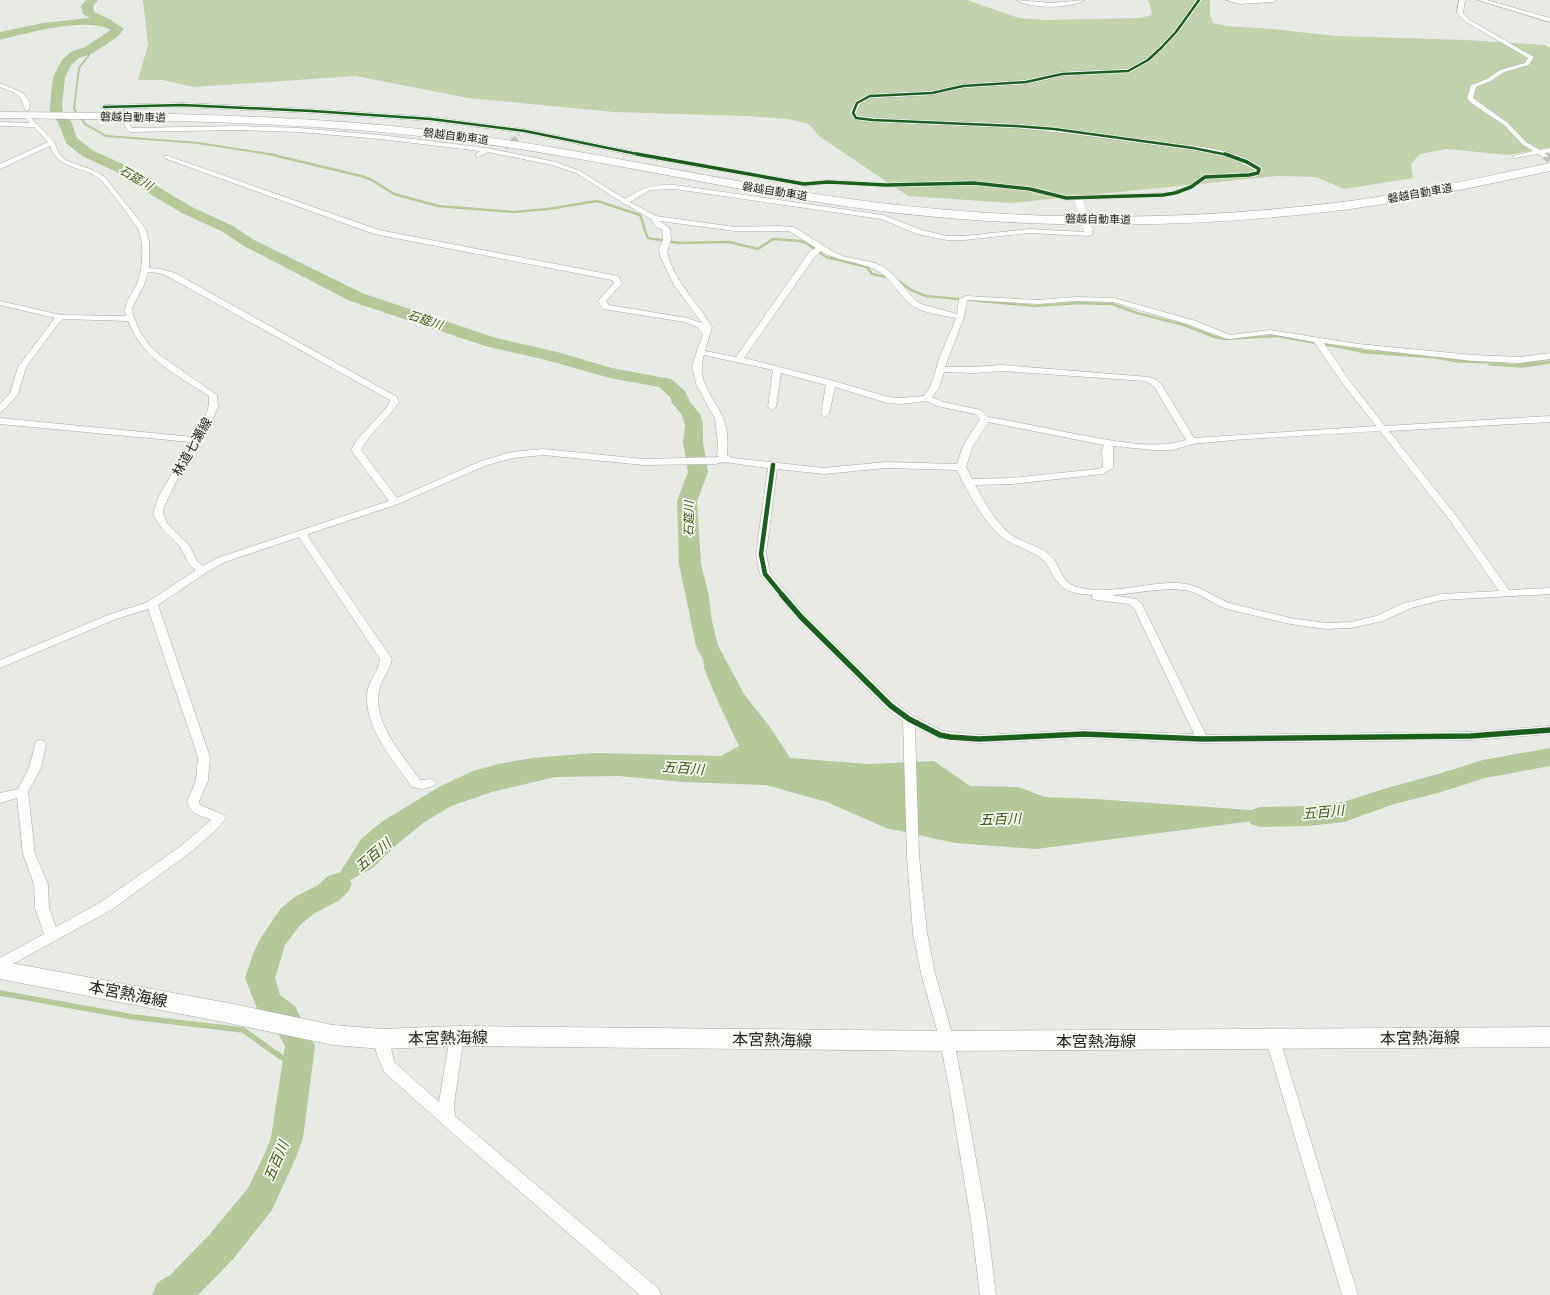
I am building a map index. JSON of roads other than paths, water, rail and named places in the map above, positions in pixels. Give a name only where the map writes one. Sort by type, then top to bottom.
[{"type":"highway","name":"磐越自動車道","points":[[0,111],[32,116]]},
{"type":"highway","name":"磐越自動車道","points":[[122,113],[302,122],[454,136],[558,151],[804,196],[911,210],[1029,218],[1117,220],[1246,216],[1350,205],[1437,191],[1548,162]]},
{"type":"highway","name":"磐越自動車道","points":[[0,115],[32,116],[122,113],[238,115],[318,119],[459,132],[576,149],[740,180],[835,196],[925,206],[1026,213],[1154,214],[1285,207],[1387,194],[1548,162]]},
{"type":"highway","points":[[1437,191],[1550,174]]},
{"type":"main road","name":"本宮熱海線","points":[[0,970],[228,1013],[333,1035],[382,1040],[457,1036],[947,1042],[1273,1040],[1550,1036]]},
{"type":"street","points":[[1019,0],[1034,4],[1048,4],[1074,3],[1082,0]]},
{"type":"street","points":[[104,107],[122,113],[182,105],[308,110],[431,120],[522,133],[804,184],[828,182],[886,186],[974,183],[1030,189],[1059,198],[1078,200],[1170,194],[1191,187],[1205,177],[1249,175],[1260,171],[1252,164],[1240,159],[1190,147],[1128,138],[1018,126],[877,121],[856,118],[853,113],[857,103],[870,96],[932,93],[963,86],[1026,82],[1062,74],[1128,71],[1148,60],[1161,48],[1184,23],[1199,0]]},
{"type":"street","points":[[1229,0],[1240,2],[1273,0]]},
{"type":"street","points":[[1462,0],[1460,12],[1468,21],[1488,31],[1531,57],[1526,64],[1502,71],[1489,80],[1473,86],[1470,98],[1473,102],[1506,124],[1524,143],[1538,152],[1548,162]]},
{"type":"street","points":[[1481,0],[1550,20]]},
{"type":"street","points":[[0,85],[21,94],[27,103],[32,116],[52,143],[58,157],[68,164],[91,171],[103,178],[122,202],[144,234],[145,270],[140,285],[129,304],[131,319],[61,317],[0,303]]},
{"type":"street","points":[[122,113],[130,130],[243,128],[289,130],[405,139],[486,150],[502,150],[554,163],[578,172],[625,202],[654,218],[735,229],[788,229],[799,233],[820,248],[837,257],[872,265],[881,269],[891,277],[911,301],[918,306],[960,317]]},
{"type":"street","points":[[0,124],[32,116]]},
{"type":"street","points":[[0,167],[52,143]]},
{"type":"street","points":[[478,155],[486,150]]},
{"type":"street","points":[[1515,157],[1550,150]]},
{"type":"street","points":[[166,157],[377,232],[615,278],[618,283],[602,301],[606,307],[687,320],[700,325],[704,333],[707,334]]},
{"type":"street","points":[[625,202],[647,188],[675,187],[888,218],[930,235],[947,238],[965,238],[1029,231],[1089,234],[1078,200]]},
{"type":"street","points":[[654,218],[658,224],[666,230],[667,239],[663,249],[667,262],[678,285],[704,319],[708,327],[696,366],[700,384],[719,419],[722,432],[722,455],[726,460]]},
{"type":"street","points":[[739,359],[813,253],[820,248]]},
{"type":"street","points":[[145,270],[160,271],[172,275],[394,399],[395,402],[391,408],[358,445],[356,450],[395,502]]},
{"type":"street","points":[[927,398],[935,388],[944,357],[953,338],[960,317],[963,299],[966,298],[1038,302],[1076,299],[1114,300],[1192,323],[1230,337],[1270,332],[1358,346],[1473,358],[1520,360],[1550,356]]},
{"type":"street","points":[[0,409],[15,392],[22,367],[55,322],[61,317]]},
{"type":"street","name":"林道七瀬線","points":[[131,319],[136,332],[148,349],[158,358],[213,395],[214,407],[209,419],[166,491],[158,509],[158,513],[169,532],[184,546],[192,564],[203,570]]},
{"type":"street","points":[[1317,339],[1327,355],[1383,429],[1458,522],[1506,593]]},
{"type":"street","points":[[700,352],[739,359],[831,383],[891,401],[927,398],[940,404],[978,412],[985,419],[1109,443],[1162,448],[1173,447],[1191,441],[1233,437],[1550,419]]},
{"type":"street","points":[[941,369],[973,370],[1002,368],[1146,379],[1158,385],[1191,441]]},
{"type":"street","points":[[772,407],[777,369]]},
{"type":"street","points":[[825,414],[831,383]]},
{"type":"street","points":[[985,419],[968,446],[961,467],[999,530],[1048,558],[1064,584],[1092,596],[1127,600],[1137,604],[1202,739]]},
{"type":"street","points":[[0,421],[196,440]]},
{"type":"street","points":[[969,482],[1012,481],[1100,472],[1108,468],[1107,450],[1109,443]]},
{"type":"street","points":[[0,664],[112,617],[152,604],[203,570],[235,554],[395,502],[484,463],[520,454],[550,453],[619,460],[662,462],[726,460],[824,471],[892,465],[961,467]]},
{"type":"street","points":[[773,465],[761,554],[765,574],[801,617],[891,706],[909,719],[932,731],[950,737],[979,739],[1084,734],[1137,738],[1202,739],[1471,736],[1550,730]]},
{"type":"street","points":[[303,532],[304,538],[386,659],[386,665],[374,685],[373,704],[379,727],[416,784],[423,785],[430,783]]},
{"type":"street","points":[[1078,590],[1100,592],[1177,586],[1188,587],[1198,590],[1217,602],[1231,608],[1290,621],[1326,626],[1351,624],[1379,619],[1408,605],[1442,597],[1550,591]]},
{"type":"street","points":[[0,965],[84,920],[127,892],[186,850],[220,818],[196,808],[193,801],[202,781],[204,757],[152,604]]},
{"type":"street","points":[[909,719],[913,857],[920,933],[928,973],[947,1042],[979,1221],[988,1295]]},
{"type":"street","points":[[40,744],[35,768],[22,792],[29,854],[41,884],[42,908],[52,936]]},
{"type":"street","points":[[0,798],[22,792]]},
{"type":"street","points":[[448,1119],[446,1104],[457,1036]]},
{"type":"street","points":[[382,1040],[385,1058],[390,1068],[653,1295]]},
{"type":"street","points":[[1273,1040],[1350,1295]]},
{"type":"water","points":[[701,623],[728,664],[744,694],[770,727],[790,758],[868,764],[934,761],[970,786],[1018,787],[1045,797],[1095,799],[1307,814],[1036,849],[955,843],[886,828],[827,802],[766,785],[684,782],[619,776],[555,777],[492,792],[451,806],[423,823],[394,847],[374,867],[345,883],[334,893],[311,901],[333,884],[361,839],[383,821],[439,787],[473,771],[498,764],[532,758],[595,753],[721,756],[739,746],[704,668]]},
{"type":"waterway","points":[[92,0],[87,6],[89,14],[107,22]]},
{"type":"waterway","name":"石筵川","points":[[0,36],[43,26],[80,22],[109,24],[118,29],[113,35],[89,50],[75,55],[66,63],[59,77],[56,106],[57,113],[64,121],[71,140],[87,153],[135,175],[155,191],[206,220],[228,229],[249,243],[356,297],[491,342],[551,356],[610,373],[665,383],[671,387],[679,395],[681,403],[691,414],[694,425],[693,442],[698,472],[687,501],[690,564],[697,592],[701,621],[707,646],[712,656]]},
{"type":"waterway","points":[[89,50],[89,55],[79,68],[74,109],[85,124],[106,136],[198,143],[276,155]]},
{"type":"waterway","points":[[269,154],[361,176],[372,180],[394,194],[438,206],[514,212],[548,209],[597,201],[640,215],[648,238],[679,243],[729,242],[758,249],[773,239],[800,241],[806,243],[826,257],[867,267],[872,274],[896,279],[911,290],[926,296],[1035,306],[1078,303],[1112,304],[1137,313],[1184,325],[1215,337],[1225,339],[1277,336],[1356,350]]},
{"type":"waterway","points":[[1351,349],[1367,352],[1436,357],[1458,361],[1508,362]]},
{"type":"waterway","points":[[1519,363],[1550,358]]},
{"type":"waterway","points":[[1490,364],[1522,366],[1550,362]]},
{"type":"waterway","name":"五百川","points":[[1260,817],[1308,816],[1344,812],[1390,796],[1438,784],[1483,769],[1550,757]]},
{"type":"waterway","name":"五百川","points":[[169,1295],[182,1287],[222,1246],[260,1199],[280,1157],[287,1138],[300,1046],[284,1015],[268,1002],[260,978],[267,954],[274,939],[291,916],[305,905],[328,893],[338,884]]},
{"type":"waterway","points":[[0,993],[133,1017],[243,1030],[298,1069]]},
{"type":"tunnel","points":[[122,110],[125,120]]},
{"type":"tunnel","points":[[505,147],[520,136]]},
{"type":"tunnel","points":[[1545,156],[1550,159]]}]
